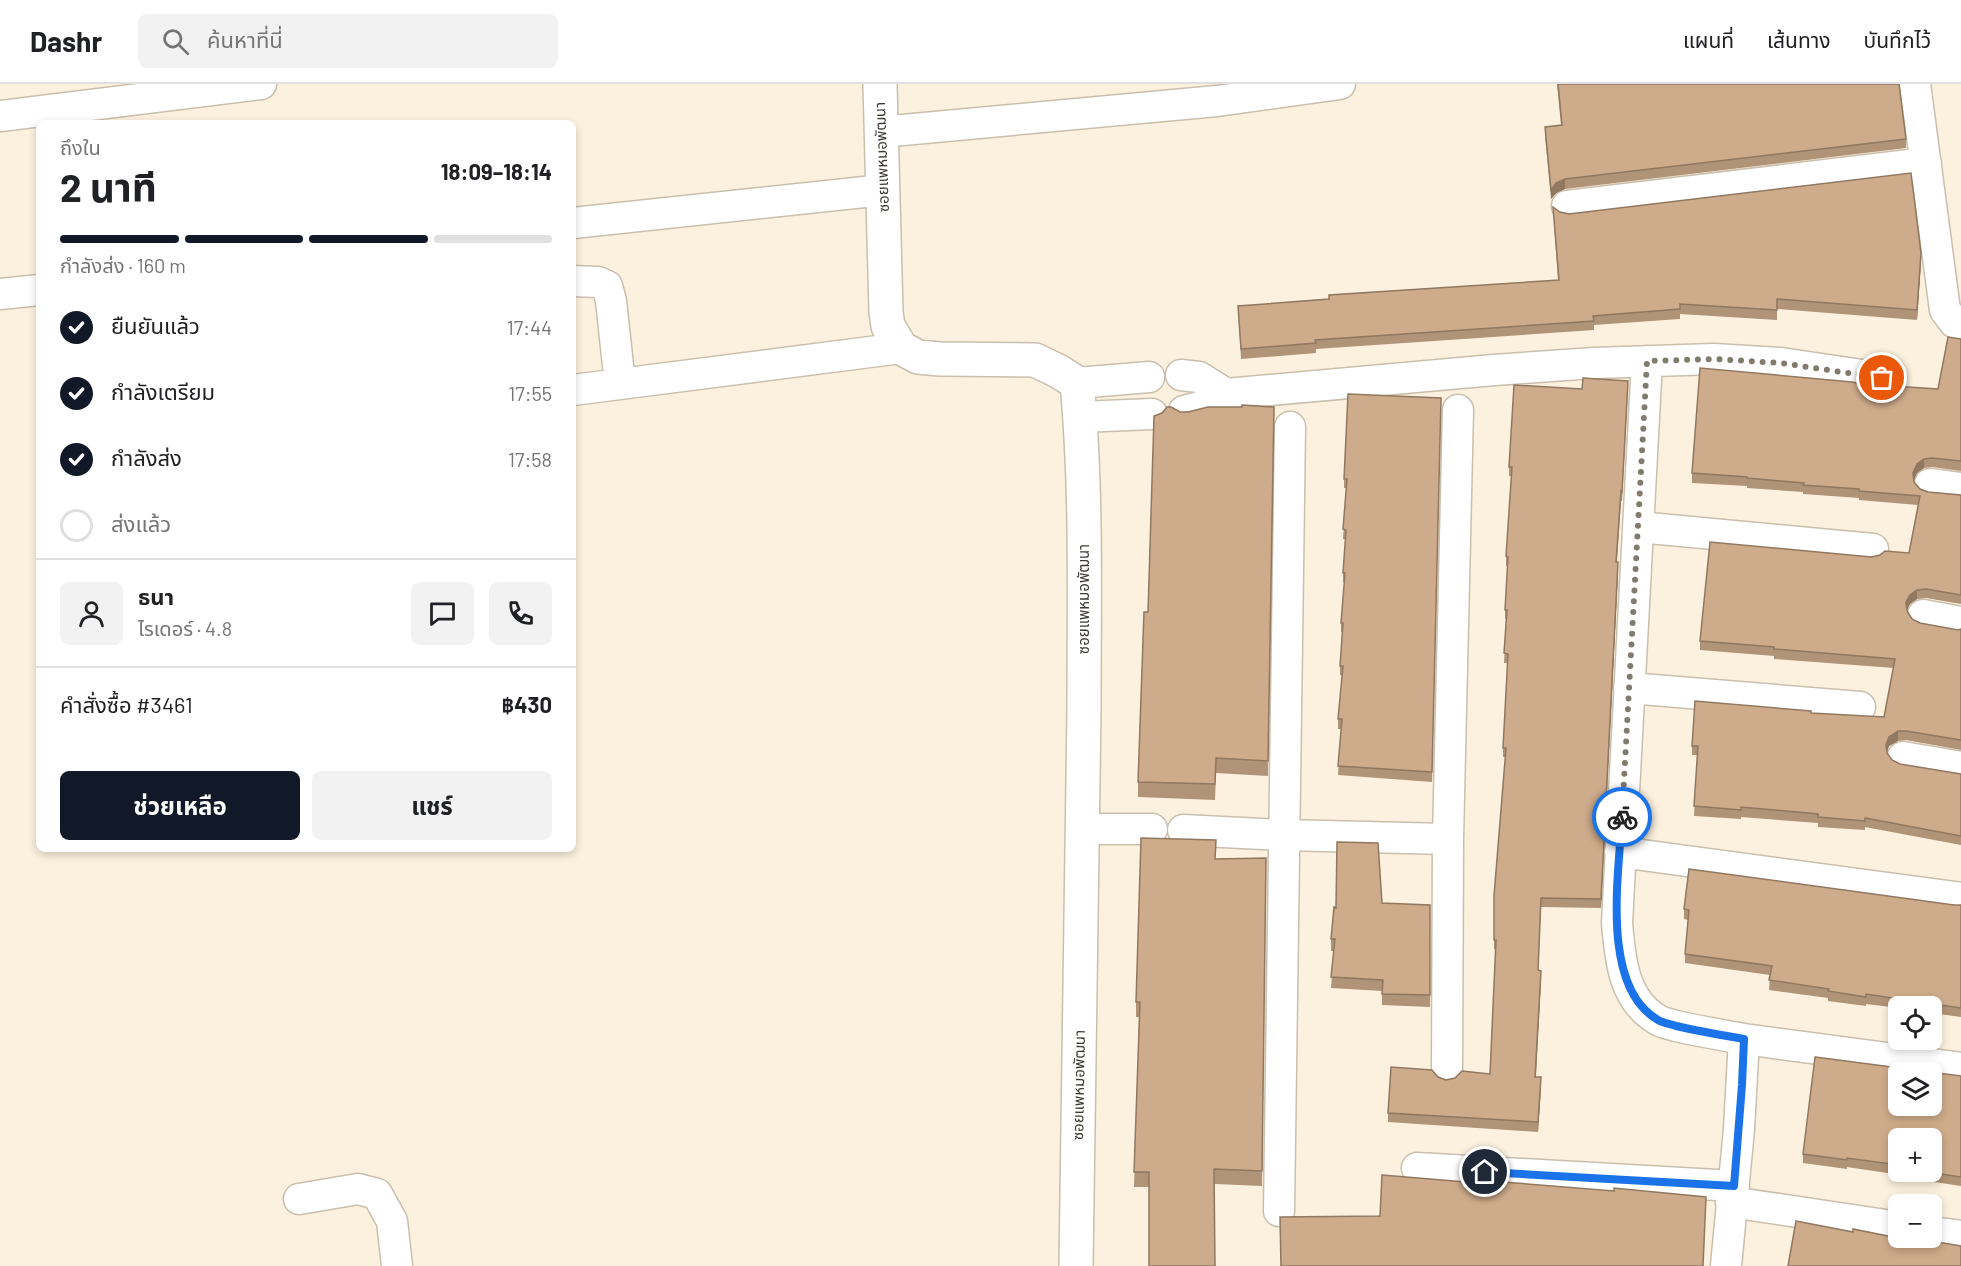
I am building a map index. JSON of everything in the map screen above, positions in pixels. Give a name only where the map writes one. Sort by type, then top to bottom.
[{"type":"street","points":[[0,116],[261,84]]},
{"type":"street","name":"ซอยแพหมอพัฒนา","points":[[880,84],[886,312],[888,326],[901,348]]},
{"type":"street","points":[[881,132],[1217,101],[1340,84]]},
{"type":"street","points":[[1915,84],[1945,310],[1961,327]]},
{"type":"street","points":[[1567,206],[1926,163]]},
{"type":"street","points":[[576,223],[883,190]]},
{"type":"street","points":[[576,281],[598,282],[607,286],[610,292],[620,384]]},
{"type":"street","points":[[0,294],[36,290]]},
{"type":"street","points":[[576,390],[901,348],[918,357],[940,359],[1035,360],[1077,383],[1149,376]]},
{"type":"street","points":[[1184,411],[1203,406],[1226,394],[1494,370],[1647,361],[1714,359],[1781,363],[1882,378]]},
{"type":"street","points":[[1647,361],[1617,923],[1620,959],[1628,986],[1641,1006],[1659,1021],[1696,1031],[1961,1068]]},
{"type":"street","points":[[1181,375],[1199,377],[1226,394]]},
{"type":"street","name":"ซอยแพหมอพัฒนา","points":[[1076,1266],[1083,829],[1084,557],[1077,383]]},
{"type":"street","points":[[1447,1072],[1448,839],[1458,410]]},
{"type":"street","points":[[1080,417],[1152,414]]},
{"type":"street","points":[[1279,1211],[1290,427]]},
{"type":"street","points":[[1930,484],[1961,488]]},
{"type":"street","points":[[1638,527],[1873,549]]},
{"type":"street","points":[[1923,615],[1961,622]]},
{"type":"street","points":[[1629,688],[1860,707]]},
{"type":"street","points":[[1904,757],[1961,768]]},
{"type":"street","points":[[1083,829],[1152,829]]},
{"type":"street","points":[[1183,830],[1448,839]]},
{"type":"street","points":[[1620,852],[1961,898]]},
{"type":"street","points":[[1726,1266],[1744,1039]]},
{"type":"street","points":[[1417,1168],[1732,1194],[1888,1225]]},
{"type":"street","points":[[299,1198],[358,1189],[377,1194],[392,1221],[397,1266]]},
{"type":"street","points":[[1942,1233],[1961,1236]]},
{"type":"building","points":[[1558,84],[1899,84],[1906,139],[1565,179],[1556,183],[1551,190],[1545,127],[1562,125]]},
{"type":"building","points":[[1911,173],[1921,253],[1917,310],[1777,299],[1777,310],[1680,304],[1680,309],[1593,316],[1594,321],[1315,340],[1316,343],[1241,349],[1238,306],[1329,299],[1329,295],[1559,280],[1553,207],[1569,214]]},
{"type":"building","points":[[1948,337],[1961,339],[1961,461],[1924,459],[1917,464],[1913,473],[1914,482],[1920,489],[1928,492],[1961,495],[1961,595],[1926,589],[1917,590],[1906,602],[1907,611],[1912,619],[1920,623],[1961,629],[1961,740],[1898,731],[1889,737],[1886,745],[1887,753],[1892,760],[1900,764],[1961,774],[1961,836],[1865,818],[1865,821],[1741,807],[1741,810],[1694,806],[1698,746],[1692,746],[1695,701],[1811,711],[1811,713],[1884,717],[1895,659],[1700,641],[1710,542],[1871,557],[1885,551],[1909,553],[1920,496],[1692,473],[1700,368],[1938,389]]},
{"type":"building","points":[[1583,378],[1628,381],[1616,562],[1618,562],[1601,899],[1541,898],[1538,970],[1541,971],[1535,1077],[1541,1077],[1538,1122],[1388,1113],[1391,1067],[1432,1070],[1438,1077],[1446,1080],[1455,1078],[1462,1071],[1490,1074],[1496,940],[1494,940],[1494,896],[1506,748],[1503,748],[1508,654],[1504,653],[1507,610],[1505,610],[1508,557],[1506,556],[1512,467],[1509,467],[1514,385],[1582,389]]},
{"type":"building","points":[[1348,394],[1441,398],[1432,772],[1338,766],[1342,719],[1338,719],[1343,666],[1340,666],[1345,573],[1343,573],[1346,530],[1343,529],[1347,479],[1344,479]]},
{"type":"building","points":[[1242,405],[1274,407],[1268,761],[1216,758],[1215,784],[1138,782],[1144,612],[1148,612],[1154,416],[1162,413],[1167,407],[1180,412],[1188,412],[1208,407],[1242,407]]},
{"type":"building","points":[[1141,838],[1216,840],[1215,859],[1266,858],[1262,1171],[1214,1169],[1215,1266],[1149,1266],[1149,1172],[1134,1172],[1140,1002],[1136,1002]]},
{"type":"building","points":[[1337,842],[1378,843],[1382,903],[1430,905],[1430,995],[1382,994],[1383,980],[1331,977],[1335,939],[1331,939],[1334,907],[1336,908]]},
{"type":"building","points":[[1689,869],[1961,905],[1961,1008],[1942,1005],[1942,996],[1888,997],[1866,994],[1866,997],[1769,980],[1772,966],[1685,954],[1689,910],[1684,909]]},
{"type":"building","points":[[1815,1057],[1888,1067],[1888,1116],[1942,1116],[1942,1073],[1961,1076],[1961,1177],[1942,1174],[1942,1128],[1888,1128],[1888,1164],[1847,1158],[1847,1160],[1803,1154]]},
{"type":"building","points":[[1382,1175],[1502,1185],[1503,1182],[1614,1191],[1614,1188],[1706,1197],[1703,1266],[1281,1266],[1280,1217],[1380,1216]]},
{"type":"building","points":[[1796,1221],[1888,1236],[1888,1248],[1942,1248],[1942,1243],[1961,1246],[1961,1266],[1788,1266]]},
{"type":"way so far","points":[[1622,817],[1647,361],[1714,359],[1781,363],[1882,378]]},
{"type":"route","points":[[1485,1172],[1734,1186],[1744,1039],[1696,1031],[1659,1021],[1641,1006],[1628,986],[1620,959],[1617,923],[1622,817]]}]
